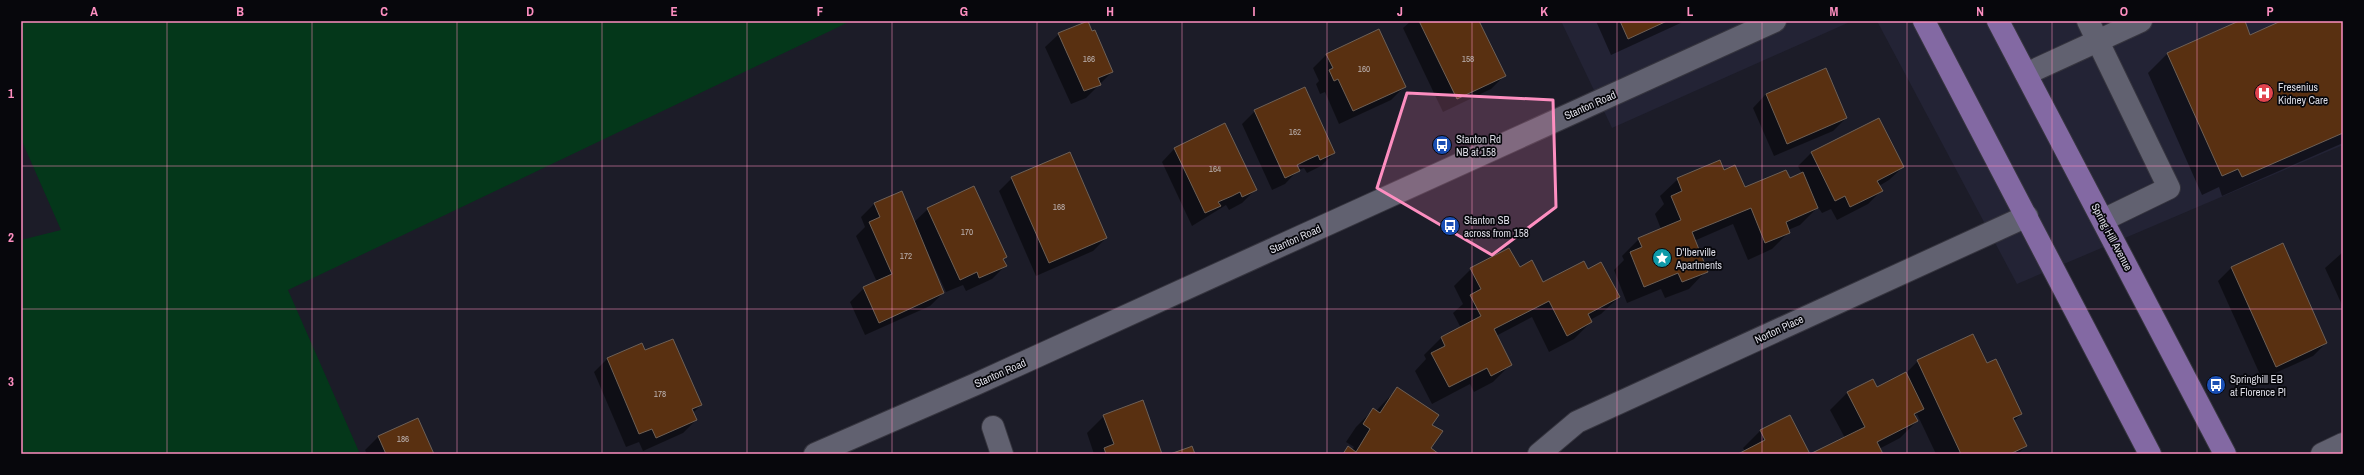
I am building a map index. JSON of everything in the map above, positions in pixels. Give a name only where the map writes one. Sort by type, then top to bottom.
[{"type":"main road","points":[[1924,21],[2150,454]]},
{"type":"main road","name":"Spring Hill Avenue","points":[[1998,21],[2225,454]]},
{"type":"street","name":"Stanton Road","points":[[815,454],[976,384],[1775,21]]},
{"type":"street","points":[[2026,74],[2093,30],[2141,21]]},
{"type":"street","points":[[2093,30],[2170,188],[2103,220]]},
{"type":"street","name":"Norton Place","points":[[1539,454],[1576,422],[2027,216]]},
{"type":"street","points":[[993,427],[1002,454]]},
{"type":"street","points":[[2322,454],[2343,444]]},
{"type":"highlighted area","points":[[1407,93],[1553,100],[1556,207],[1492,255],[1377,188]]},
{"type":"shaded area","points":[[1561,21],[1852,21],[1612,128]]},
{"type":"shaded area","points":[[1877,21],[2343,21],[2343,145],[2017,284]]},
{"type":"green space","points":[[21,21],[851,21],[288,290],[360,454],[21,454],[21,383],[23,376],[21,372],[21,240],[61,230],[21,139]]},
{"type":"building","points":[[1088,21],[1092,31],[1095,30],[1113,72],[1098,78],[1101,85],[1084,91],[1058,33]]},
{"type":"building","points":[[1419,21],[1479,21],[1506,76],[1457,99]]},
{"type":"building","points":[[1620,21],[1667,21],[1628,39]]},
{"type":"building","name":"Fresenius Kidney Care","points":[[2239,21],[2245,21],[2250,35],[2281,21],[2343,21],[2343,133],[2242,177],[2238,169],[2222,176],[2167,53]]},
{"type":"building","points":[[1379,29],[1406,87],[1353,111],[1338,79],[1334,81],[1329,70],[1333,68],[1326,54]]},
{"type":"building","points":[[1826,68],[1847,118],[1787,144],[1766,94]]},
{"type":"building","points":[[1305,87],[1335,153],[1320,160],[1318,155],[1297,165],[1300,171],[1285,178],[1254,110]]},
{"type":"building","points":[[1879,118],[1904,167],[1877,181],[1883,191],[1850,207],[1845,196],[1835,201],[1811,152]]},
{"type":"building","points":[[1225,123],[1257,190],[1242,197],[1240,192],[1218,202],[1221,206],[1205,213],[1174,148]]},
{"type":"building","points":[[1070,152],[1107,238],[1049,263],[1011,177]]},
{"type":"building","points":[[1720,160],[1724,170],[1735,165],[1745,187],[1786,170],[1790,178],[1803,172],[1818,208],[1786,222],[1790,233],[1765,243],[1751,208],[1692,232],[1708,272],[1682,282],[1678,273],[1644,287],[1630,252],[1642,247],[1638,238],[1681,220],[1671,196],[1682,191],[1677,178]]},
{"type":"building","points":[[974,186],[1007,257],[1003,259],[1007,266],[979,278],[977,272],[960,280],[927,208]]},
{"type":"building","points":[[902,191],[944,293],[879,323],[863,287],[892,274],[869,222],[880,217],[874,203]]},
{"type":"building","points":[[2283,243],[2327,343],[2276,367],[2231,267]]},
{"type":"building","points":[[1509,248],[1520,267],[1532,260],[1543,282],[1584,261],[1588,269],[1601,262],[1620,297],[1588,314],[1592,322],[1567,336],[1549,301],[1494,329],[1512,365],[1491,376],[1487,368],[1449,387],[1431,353],[1445,346],[1441,337],[1481,316],[1470,295],[1481,289],[1470,268]]},
{"type":"building","points":[[1973,334],[1987,363],[1996,359],[2022,414],[2013,418],[2027,446],[2010,454],[1961,454],[1917,360]]},
{"type":"building","points":[[673,339],[702,405],[692,409],[697,420],[656,438],[652,429],[639,434],[607,358],[642,343],[645,350]]},
{"type":"building","points":[[1906,372],[1924,409],[1914,414],[1918,421],[1877,442],[1883,454],[1810,454],[1865,427],[1847,392],[1873,379],[1877,387]]},
{"type":"building","points":[[1397,387],[1439,415],[1432,425],[1443,431],[1431,448],[1439,454],[1343,454],[1348,446],[1356,452],[1370,429],[1363,424],[1373,408],[1380,413]]},
{"type":"building","points":[[1143,400],[1162,454],[1106,454],[1104,448],[1114,444],[1103,415]]},
{"type":"building","points":[[1790,415],[1810,454],[1738,454],[1765,440],[1760,430]]},
{"type":"building","points":[[418,418],[434,454],[386,454],[378,436]]},
{"type":"building","points":[[1192,446],[1195,454],[1170,454],[1190,447]]},
{"type":"place","name":"Fresenius Kidney Care","points":[[2264,93]]},
{"type":"place","name":"Stanton Rd NB at 158","points":[[1442,145]]},
{"type":"place","name":"Stanton SB across from 158","points":[[1450,226]]},
{"type":"place","name":"D'Iberville Apartments","points":[[1662,258]]},
{"type":"place","name":"Springhill EB at Florence Pl","points":[[2216,385]]}]
